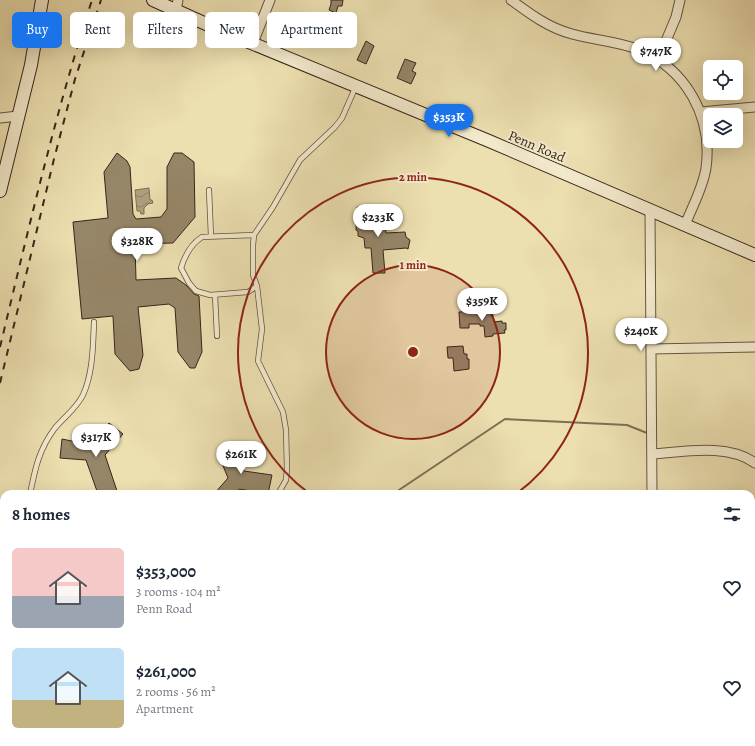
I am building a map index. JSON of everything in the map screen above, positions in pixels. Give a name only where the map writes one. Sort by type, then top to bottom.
[{"type":"street","points":[[0,192],[31,64],[42,0]]},
{"type":"street","name":"Penn Road","points":[[153,0],[177,5],[205,19]]},
{"type":"street","points":[[259,28],[270,0]]},
{"type":"street","points":[[511,0],[528,13],[549,25],[571,34],[615,44],[623,44],[639,50],[671,69],[685,84],[694,97],[706,131],[707,154],[705,170],[698,194],[685,225]]},
{"type":"street","points":[[658,60],[676,17],[680,0]]},
{"type":"street","name":"Penn Road","points":[[259,46],[755,256]]},
{"type":"street","points":[[700,112],[755,107]]},
{"type":"street","points":[[0,118],[18,116]]},
{"type":"street","points":[[650,211],[652,490]]},
{"type":"street","points":[[651,349],[755,347]]},
{"type":"street","points":[[652,454],[722,450],[739,455],[755,463]]},
{"type":"lane","points":[[280,490],[286,480],[286,430],[282,412],[258,361],[262,330],[257,286],[253,275],[254,235],[273,207],[300,160],[335,127],[342,118],[356,86]]},
{"type":"lane","points":[[209,190],[211,236]]},
{"type":"lane","points":[[254,235],[202,237],[188,252],[181,268],[189,283],[196,291],[210,295],[248,292],[257,286]]},
{"type":"lane","points":[[215,295],[217,336]]},
{"type":"lane","points":[[31,490],[38,458],[45,443],[77,404],[86,388],[93,346],[94,322]]},
{"type":"water","points":[[149,188],[150,200],[152,200],[153,203],[148,204],[144,208],[144,214],[141,214],[140,211],[137,211],[135,190]]},
{"type":"building","points":[[331,0],[343,0],[342,6],[338,6],[336,12],[329,10]]},
{"type":"building","points":[[366,41],[374,46],[366,64],[357,60]]},
{"type":"building","points":[[405,59],[416,63],[412,71],[416,73],[411,84],[397,78]]},
{"type":"building","points":[[117,153],[127,161],[130,167],[133,214],[136,219],[161,217],[167,209],[167,167],[174,153],[182,153],[194,162],[195,217],[173,243],[135,244],[136,280],[176,278],[186,285],[194,294],[199,296],[202,352],[195,368],[190,368],[178,352],[175,308],[169,304],[138,307],[143,355],[139,369],[130,371],[115,354],[113,316],[82,319],[73,222],[108,218],[104,172]]},
{"type":"building","points":[[357,207],[365,207],[365,214],[376,213],[377,222],[385,222],[386,233],[405,232],[406,237],[410,240],[408,249],[383,250],[385,273],[373,273],[371,248],[365,248],[364,238],[358,236],[358,231],[356,230]]},
{"type":"building","points":[[492,310],[494,322],[502,321],[502,323],[506,323],[506,330],[504,330],[505,333],[493,334],[493,336],[485,337],[484,326],[480,326],[480,324],[469,324],[469,328],[460,328],[459,312]]},
{"type":"building","points":[[463,346],[464,354],[467,354],[467,359],[469,359],[469,369],[454,371],[453,358],[448,358],[447,347]]},
{"type":"building","points":[[109,423],[123,434],[105,455],[117,490],[97,490],[86,460],[60,458],[62,439],[91,445]]},
{"type":"building","points":[[235,444],[244,471],[272,475],[269,490],[218,490],[228,478],[217,451]]},
{"type":"waterway","points":[[399,490],[505,419],[627,425],[647,433]]},
{"type":"railway","points":[[0,347],[54,129],[92,0]]},
{"type":"railway","points":[[0,383],[54,159],[75,79],[101,0]]}]
